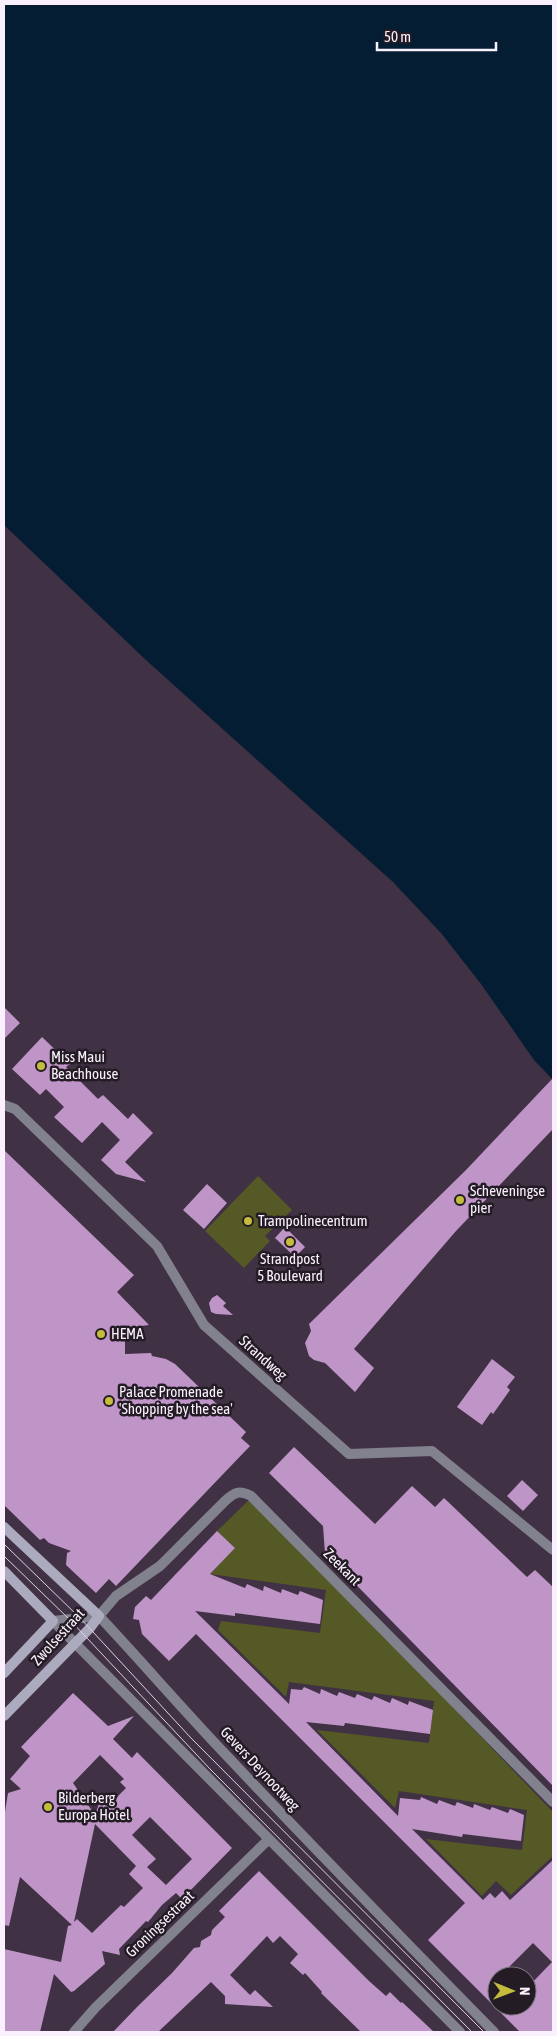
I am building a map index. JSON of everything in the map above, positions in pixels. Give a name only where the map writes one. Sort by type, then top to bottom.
[{"type":"main road","name":"Gevers Deynootweg","points":[[4,1527],[98,1616]]},
{"type":"main road","points":[[4,1571],[53,1620]]},
{"type":"main road","name":"Zwolsestraat","points":[[4,1716],[75,1643],[98,1616]]},
{"type":"main road","name":"Zwolsestraat","points":[[4,1672],[53,1620]]},
{"type":"street","name":"Strandweg","points":[[4,1105],[15,1109],[157,1246],[204,1325],[349,1454],[432,1451],[553,1550]]},
{"type":"street","name":"Zeekant","points":[[98,1616],[116,1596],[160,1566],[230,1496],[235,1492],[242,1491],[251,1496],[553,1802]]},
{"type":"street","name":"Zwolsestraat","points":[[53,1620],[98,1616]]},
{"type":"street","name":"Gevers Deynootweg","points":[[98,1616],[342,1878],[494,2032]]},
{"type":"street","points":[[53,1620],[268,1840],[460,2032]]},
{"type":"street","name":"Groningsestraat","points":[[74,2032],[96,2007],[268,1840]]},
{"type":"green space","name":"Trampolinecentrum","points":[[258,1176],[292,1210],[265,1236],[270,1241],[244,1268],[205,1231]]},
{"type":"green space","points":[[249,1500],[330,1579],[553,1812],[553,1856],[511,1895],[496,1881],[482,1896],[426,1839],[522,1850],[527,1810],[399,1791],[395,1808],[317,1730],[429,1743],[434,1701],[289,1682],[286,1697],[218,1630],[221,1621],[320,1633],[326,1590],[210,1574],[235,1548],[217,1531]]},
{"type":"water","points":[[4,4],[553,4],[553,1080],[534,1060],[481,984],[441,933],[393,882],[147,661],[4,525]]},
{"type":"building","points":[[4,1007],[20,1023],[4,1039]]},
{"type":"building","points":[[42,1037],[70,1064],[66,1067],[98,1099],[103,1095],[128,1119],[133,1113],[153,1133],[125,1162],[146,1182],[116,1174],[101,1160],[120,1140],[102,1122],[82,1143],[54,1117],[64,1107],[46,1089],[40,1095],[12,1069]]},
{"type":"building","name":"Scheveningse pier","points":[[553,1078],[553,1129],[456,1231],[354,1349],[374,1368],[355,1392],[325,1363],[314,1360],[309,1356],[305,1343],[311,1331],[309,1324],[466,1170]]},
{"type":"building","name":"Palace Promenade 'Shopping by the sea'","points":[[4,1150],[134,1275],[117,1292],[149,1325],[125,1328],[125,1354],[151,1353],[152,1356],[166,1359],[175,1364],[246,1432],[241,1438],[250,1446],[116,1586],[109,1579],[96,1593],[66,1565],[67,1553],[71,1551],[49,1543],[44,1538],[40,1540],[4,1505]]},
{"type":"building","points":[[207,1184],[227,1203],[204,1229],[183,1210]]},
{"type":"building","name":"Strandpost 5 Boulevard","points":[[285,1227],[305,1247],[295,1257],[275,1238]]},
{"type":"building","points":[[217,1295],[226,1303],[223,1306],[233,1315],[211,1312],[209,1303]]},
{"type":"building","points":[[492,1359],[515,1377],[507,1387],[510,1390],[493,1414],[491,1412],[482,1425],[457,1407]]},
{"type":"building","points":[[294,1447],[375,1524],[412,1486],[435,1507],[444,1498],[527,1577],[535,1570],[553,1587],[553,1786],[325,1553],[323,1526],[269,1473]]},
{"type":"building","points":[[522,1480],[538,1495],[523,1511],[507,1496]]},
{"type":"building","points":[[217,1531],[235,1548],[210,1574],[245,1588],[247,1584],[263,1591],[264,1586],[281,1593],[282,1589],[298,1595],[300,1591],[323,1600],[320,1624],[235,1613],[235,1616],[195,1611],[289,1704],[291,1689],[302,1690],[304,1687],[320,1694],[321,1689],[337,1696],[339,1692],[355,1698],[357,1694],[372,1700],[374,1696],[390,1703],[392,1698],[408,1705],[409,1701],[433,1710],[430,1734],[345,1723],[344,1726],[306,1722],[398,1816],[400,1798],[420,1800],[421,1797],[437,1804],[439,1800],[455,1806],[457,1802],[473,1808],[474,1804],[490,1810],[492,1807],[508,1813],[510,1809],[524,1815],[521,1841],[463,1834],[462,1837],[412,1829],[483,1900],[490,1893],[495,1898],[502,1891],[510,1900],[553,1860],[553,2032],[520,2032],[504,2016],[537,2016],[537,1978],[552,1962],[533,1943],[510,1966],[487,1966],[487,1999],[428,1940],[465,1903],[196,1634],[169,1661],[142,1634],[139,1620],[133,1619],[135,1607],[146,1596],[151,1600]]},
{"type":"building","points":[[73,1693],[108,1726],[134,1716],[113,1739],[132,1758],[137,1752],[232,1848],[182,1899],[176,1893],[162,1905],[148,1922],[146,1921],[119,1949],[120,1955],[102,1951],[105,1964],[74,1991],[71,1992],[54,1974],[40,2032],[4,2032],[4,1949],[61,1962],[68,1926],[72,1925],[20,1877],[9,1926],[4,1925],[4,1818],[8,1793],[21,1789],[10,1779],[30,1756],[21,1747]],"holes":[[[100,1755],[124,1779],[120,1782],[126,1788],[112,1802],[101,1798],[95,1815],[73,1783]],[[150,1817],[192,1859],[166,1885],[147,1867],[156,1859],[132,1835]],[[95,1824],[136,1866],[129,1874],[143,1888],[124,1907],[121,1905],[92,1933],[77,1919],[74,1922]]]},
{"type":"building","points":[[259,1871],[369,1981],[386,1996],[390,1992],[434,2032],[361,2032],[321,1993],[305,1973],[303,1975],[290,1963],[298,1954],[280,1936],[273,1943],[267,1936],[230,1975],[250,1995],[255,1990],[273,2007],[225,2004],[225,1996],[211,1982],[158,2032],[113,2032],[172,1973],[194,1948],[200,1947],[201,1941],[211,1935],[212,1930],[225,1917],[219,1911]]},
{"type":"tram line","points":[[4,1544],[81,1619],[191,1738],[484,2032]]},
{"type":"tram line","points":[[4,1556],[70,1620],[211,1770],[472,2032]]},
{"type":"place","name":"Miss Maui Beachhouse","points":[[41,1066]]},
{"type":"place","name":"Scheveningse pier","points":[[460,1200]]},
{"type":"place","name":"Trampolinecentrum","points":[[248,1221]]},
{"type":"place","name":"Strandpost 5 Boulevard","points":[[290,1242]]},
{"type":"place","name":"HEMA","points":[[101,1334]]},
{"type":"place","name":"Palace Promenade 'Shopping by the sea'","points":[[109,1401]]},
{"type":"place","name":"Bilderberg Europa Hotel","points":[[48,1807]]}]
